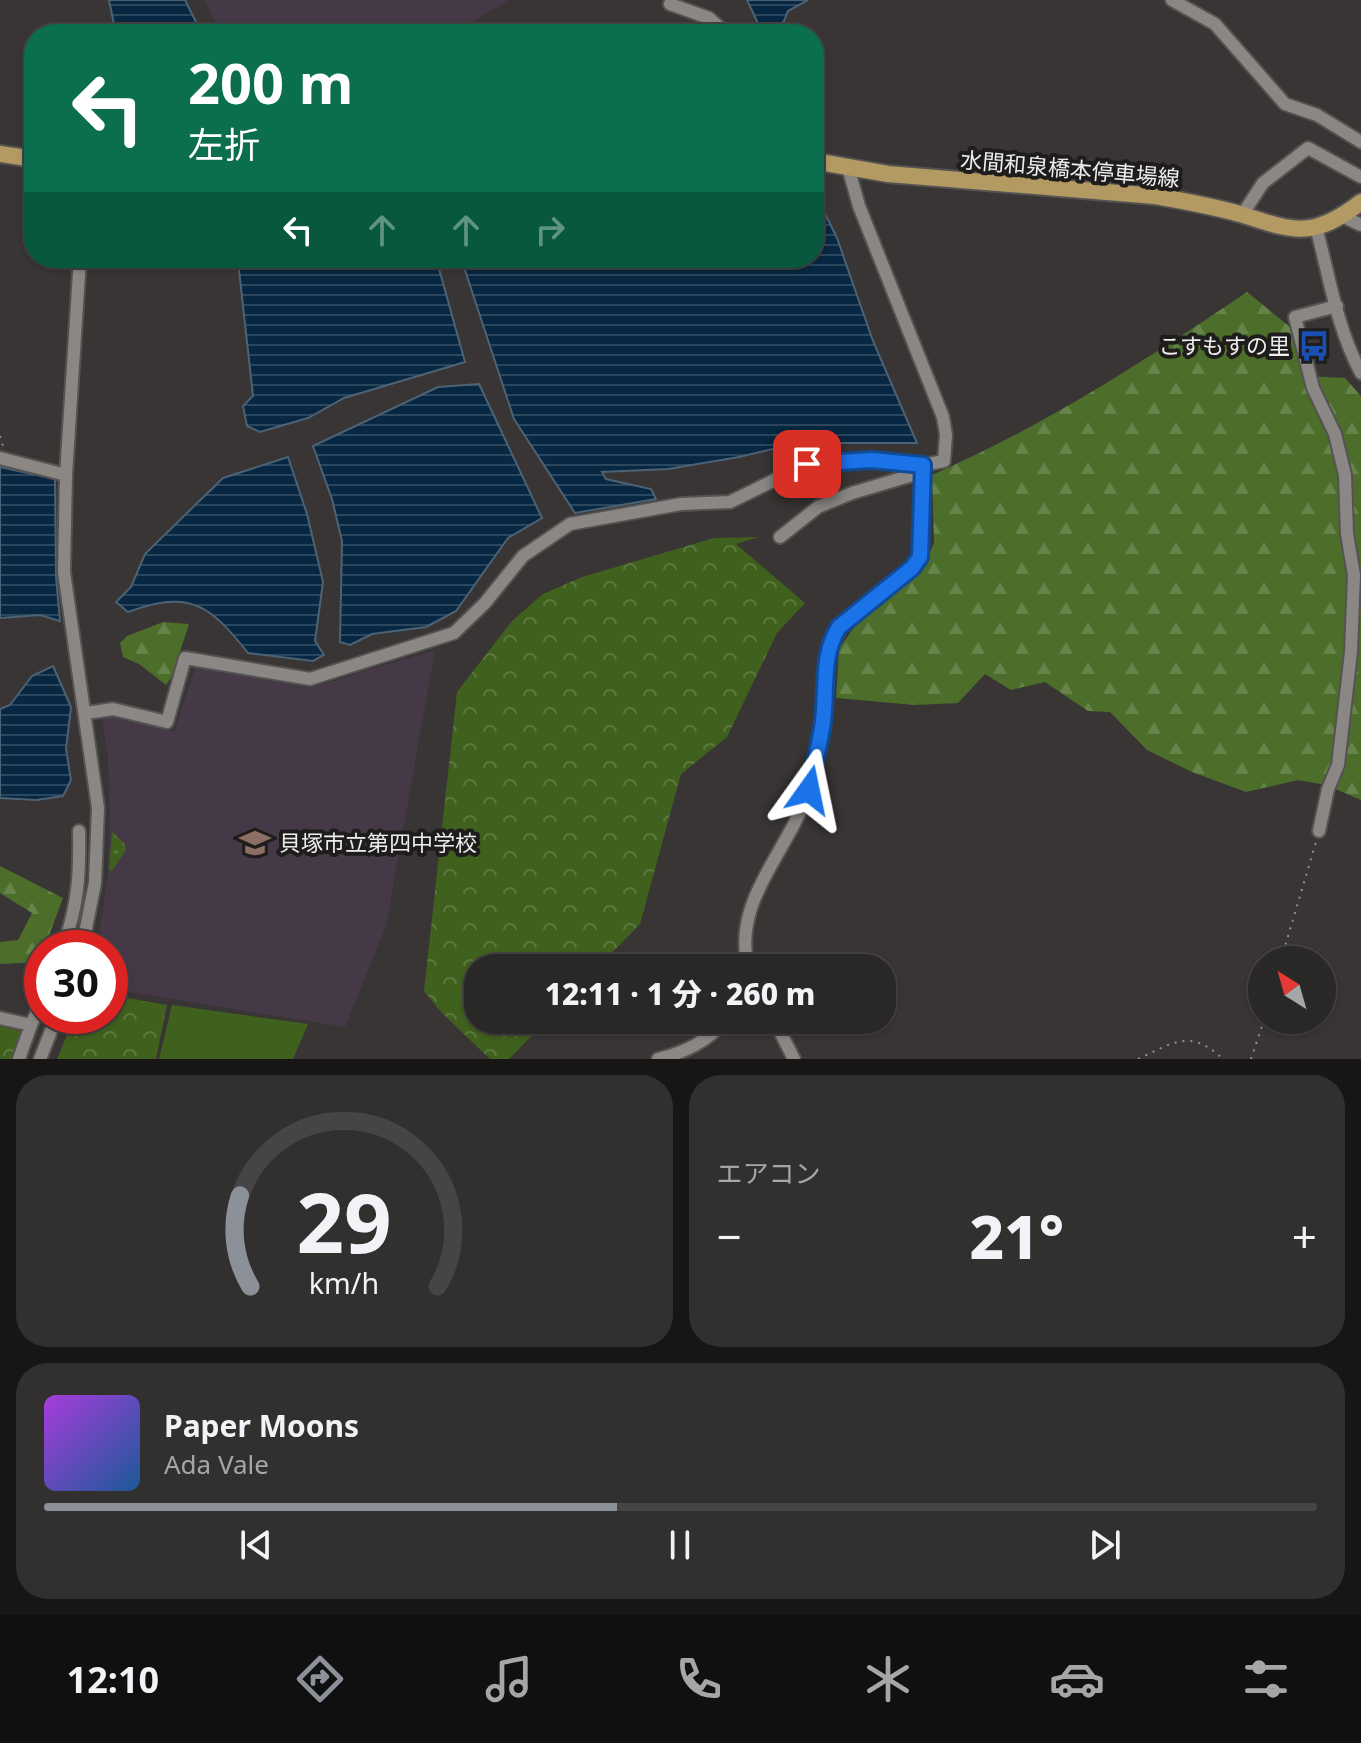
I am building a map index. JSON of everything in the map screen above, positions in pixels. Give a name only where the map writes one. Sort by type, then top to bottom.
[{"type":"main road","points":[[0,154],[24,158]]},
{"type":"main road","name":"水間和泉橋本停車場線","points":[[824,163],[926,178],[1155,196],[1193,202],[1288,230],[1316,227],[1342,216],[1361,202]]},
{"type":"street","points":[[1172,0],[1215,24],[1285,104],[1317,115],[1361,142]]},
{"type":"street","points":[[670,4],[709,18],[716,24]]},
{"type":"street","points":[[1242,215],[1263,183],[1308,148],[1361,177]]},
{"type":"street","points":[[780,537],[818,507],[944,461],[946,435],[943,417],[859,206],[848,167]]},
{"type":"street","points":[[1342,216],[1361,225]]},
{"type":"street","points":[[1316,227],[1353,358],[1361,373]]},
{"type":"street","points":[[79,268],[66,475],[64,572],[98,808],[94,887],[86,930]]},
{"type":"street","points":[[1319,831],[1328,789],[1338,765],[1351,652],[1354,575],[1347,534],[1345,475],[1335,434],[1313,388],[1295,317],[1337,306]]},
{"type":"street","points":[[0,458],[66,475]]},
{"type":"street","points":[[86,713],[113,709],[167,722],[185,658],[310,679],[454,633],[485,603],[523,556],[570,524],[681,504],[730,502],[807,464],[872,460],[920,470]]},
{"type":"street","points":[[745,954],[750,906],[809,790],[823,722],[826,662],[831,640],[839,627],[912,568],[920,557],[920,470]]},
{"type":"street","points":[[69,930],[80,884],[79,831]]},
{"type":"street","points":[[80,884],[94,887]]},
{"type":"street","points":[[0,1018],[24,1023]]},
{"type":"street","points":[[19,1059],[28,1034]]},
{"type":"street","points":[[40,1059],[50,1034]]},
{"type":"street","points":[[658,1059],[681,1053],[700,1044],[711,1034]]},
{"type":"street","points":[[781,1034],[794,1059]]},
{"type":"path","points":[[1285,946],[1319,831]]},
{"type":"path","points":[[1251,1059],[1259,1034]]},
{"type":"path","points":[[1138,1059],[1180,1039],[1192,1040],[1213,1049],[1223,1059]]},
{"type":"shaded area","points":[[205,0],[509,0],[469,24],[216,24]]},
{"type":"shaded area","name":"貝塚市立第四中学校","points":[[435,650],[386,926],[345,1027],[128,992],[128,930],[100,930],[108,874],[110,813],[108,759],[102,715],[113,714],[174,732],[196,666],[309,688]]},
{"type":"green space","points":[[1247,292],[1290,327],[1305,376],[1345,378],[1361,396],[1361,800],[1326,785],[1298,780],[1246,792],[1192,772],[1147,750],[1110,712],[1088,711],[1045,682],[1011,690],[985,674],[958,703],[915,705],[836,698],[839,648],[859,621],[921,573],[934,543],[932,475],[974,456],[1094,391]]},
{"type":"green space","points":[[759,537],[736,544],[805,603],[777,633],[727,737],[681,774],[640,924],[611,954],[464,954],[464,1034],[533,1034],[509,1059],[490,1059],[441,1012],[424,991],[457,692],[512,621],[543,594],[582,577],[714,538]]},
{"type":"green space","points":[[163,622],[189,624],[172,676],[166,685],[139,664],[123,657],[120,643],[127,636]]},
{"type":"green space","points":[[112,832],[124,843],[126,850],[112,871],[109,870]]},
{"type":"green space","points":[[0,866],[63,898],[51,930],[24,930],[24,963],[0,964],[0,942],[18,940],[32,913],[0,893]]},
{"type":"green space","points":[[128,998],[167,1005],[156,1059],[57,1059],[67,1034],[128,1034]]},
{"type":"green space","points":[[172,1005],[308,1024],[293,1059],[159,1059]]},
{"type":"green space","points":[[0,1026],[24,1032],[14,1059],[0,1059]]},
{"type":"water","points":[[109,0],[185,0],[197,24],[114,24]]},
{"type":"water","points":[[747,0],[808,0],[788,11],[781,24],[758,24]]},
{"type":"water","points":[[824,211],[837,238],[873,341],[917,443],[798,443],[668,469],[602,472],[606,479],[651,489],[656,499],[575,513],[514,419],[464,268],[824,268]]},
{"type":"water","points":[[239,268],[439,268],[465,362],[344,398],[308,418],[260,432],[247,426],[243,406],[253,396]]},
{"type":"water","points":[[479,384],[542,518],[508,538],[456,611],[426,627],[372,634],[350,645],[340,642],[342,541],[332,499],[313,446],[438,387]]},
{"type":"water","points":[[288,457],[307,514],[323,582],[315,641],[324,655],[313,661],[248,653],[222,623],[197,606],[168,602],[128,612],[116,602],[131,587],[145,554],[223,478]]},
{"type":"water","points":[[0,467],[55,479],[56,577],[60,621],[40,615],[0,618]]},
{"type":"water","points":[[53,666],[71,707],[66,749],[71,780],[63,796],[36,800],[0,798],[0,709],[10,705],[32,676]]},
{"type":"place","name":"こすもすの里","points":[[1314,346]]},
{"type":"place","name":"貝塚市立第四中学校","points":[[255,843]]},
{"type":"route","points":[[807,464],[872,460],[923,465],[920,557],[912,568],[839,627],[831,640],[826,662],[823,722],[809,790]]}]
